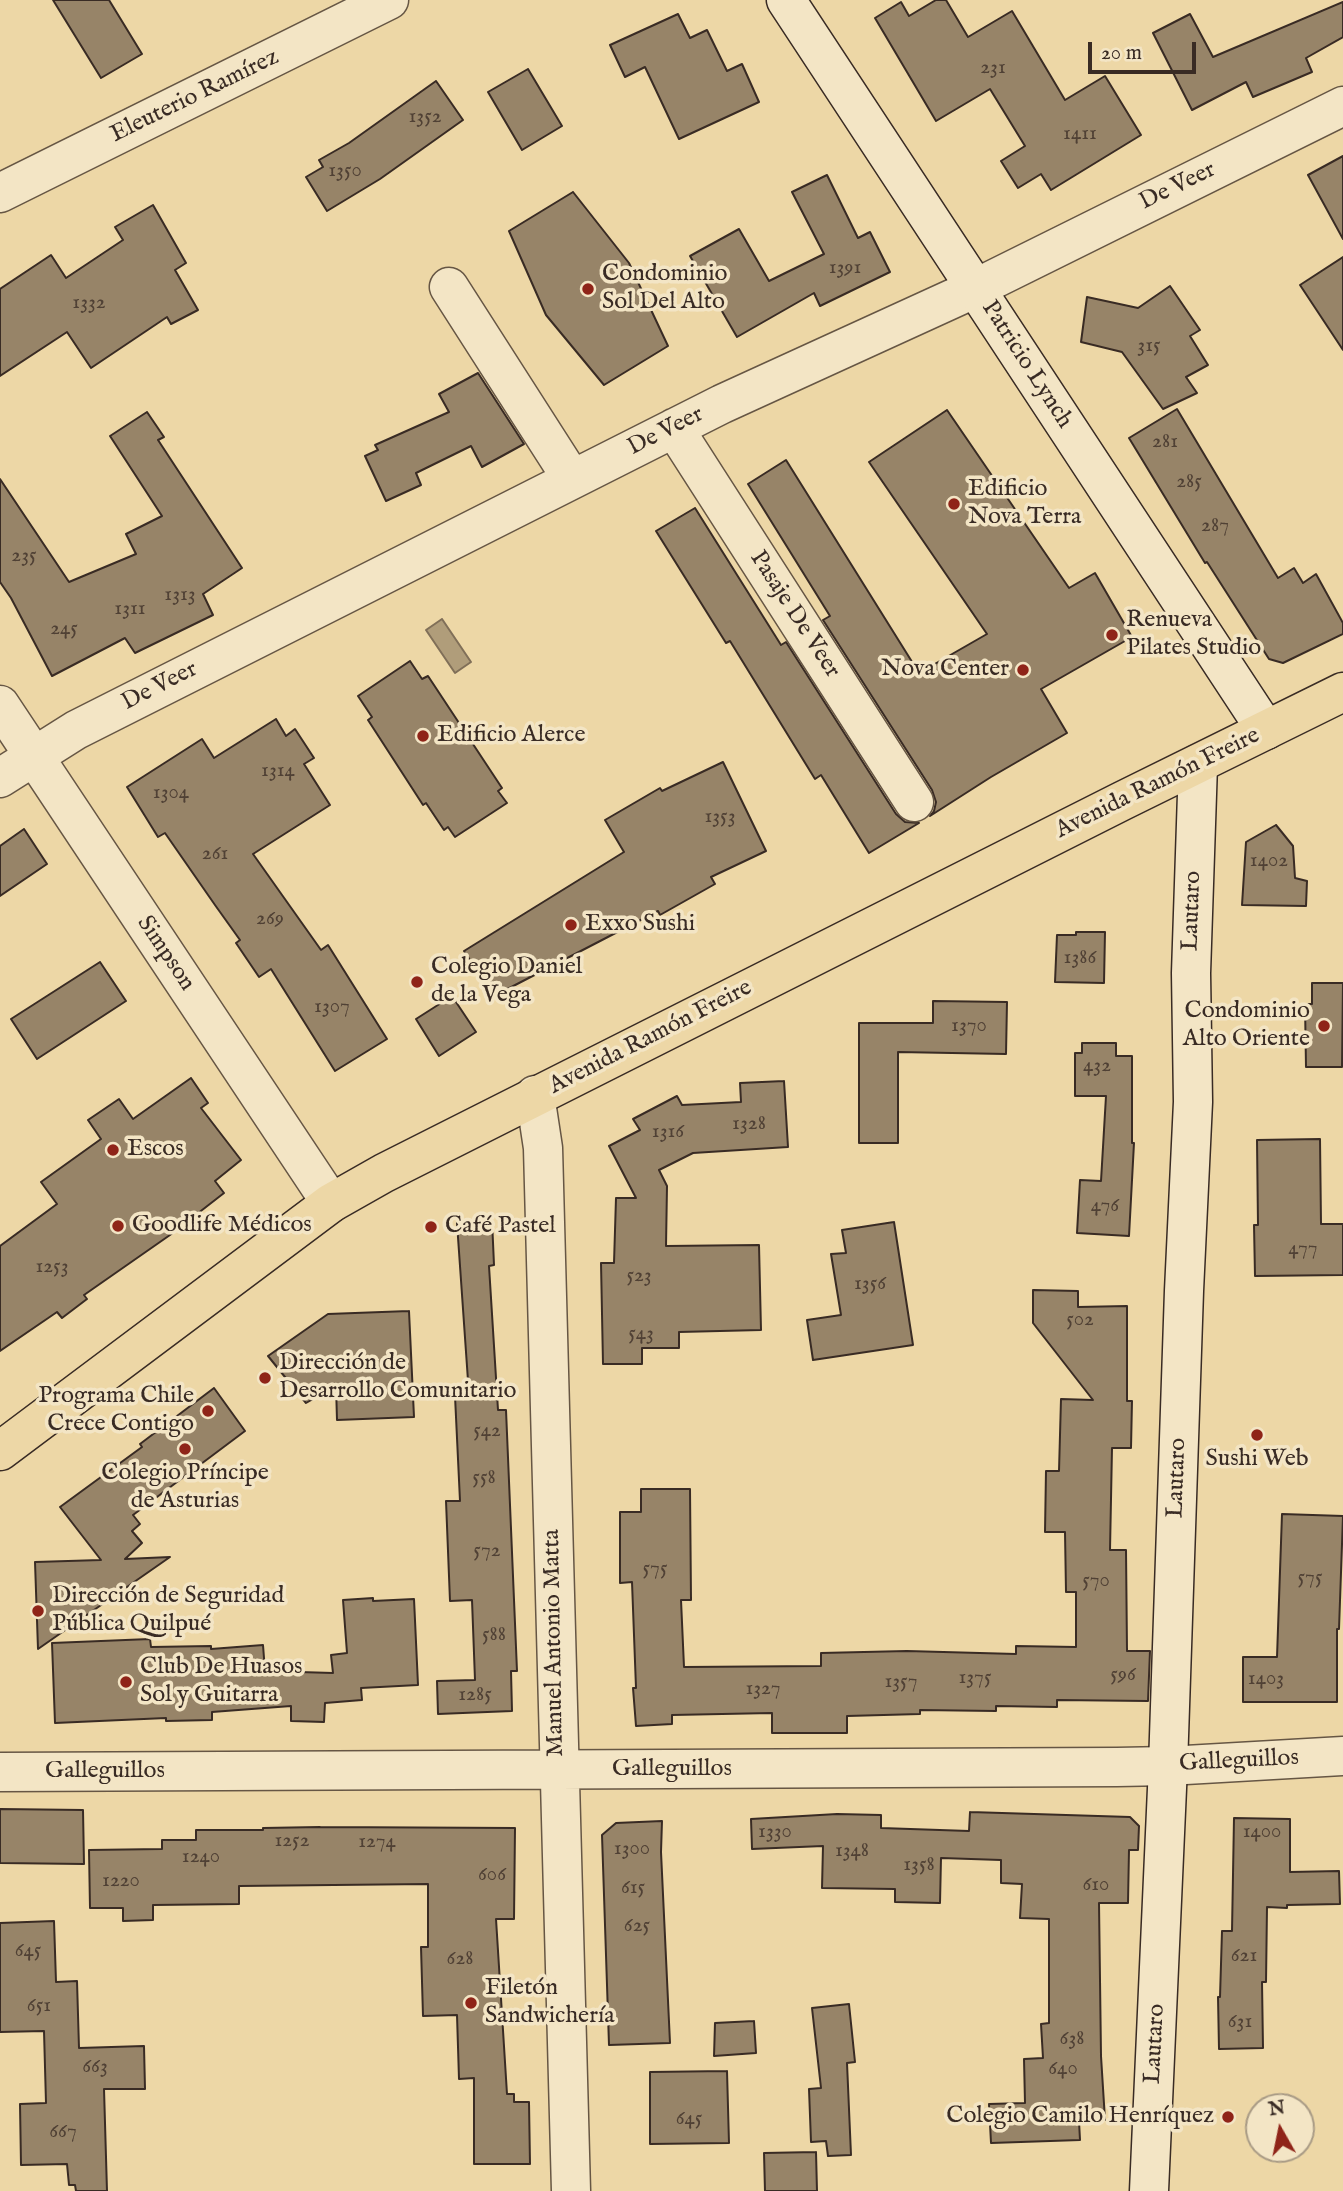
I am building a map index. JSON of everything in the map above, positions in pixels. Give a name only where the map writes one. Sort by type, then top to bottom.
[{"type":"main road","name":"Avenida Ramón Freire","points":[[0,1451],[331,1203],[384,1173],[1343,692]]},
{"type":"street","name":"Eleuterio Ramírez","points":[[0,193],[389,0]]},
{"type":"street","name":"Patricio Lynch","points":[[786,0],[1266,730]]},
{"type":"street","name":"De Veer","points":[[0,778],[76,730],[572,479],[722,404],[976,288],[1343,106]]},
{"type":"street","points":[[449,287],[572,479]]},
{"type":"street","name":"Pasaje De Veer","points":[[674,428],[915,802]]},
{"type":"street","name":"Simpson","points":[[0,705],[331,1203]]},
{"type":"street","name":"Lautaro","points":[[1149,2191],[1193,1102],[1191,973],[1198,764]]},
{"type":"street","name":"Manuel Antonio Matta","points":[[535,1096],[543,1148],[570,2191]]},
{"type":"street","name":"Galleguillos","points":[[0,1772],[1168,1766],[1343,1756]]},
{"type":"shaded area","points":[[442,619],[471,662],[455,673],[426,630]]},
{"type":"building","points":[[53,0],[109,0],[142,54],[101,78]]},
{"type":"building","points":[[936,0],[946,0],[968,37],[1012,11],[1065,100],[1105,76],[1141,135],[1051,190],[1041,174],[1018,188],[1001,161],[1025,146],[990,89],[936,121],[875,18],[901,2],[909,16]]},
{"type":"building","points":[[1343,2],[1343,37],[1306,58],[1312,72],[1253,97],[1246,82],[1192,110],[1153,33],[1190,14],[1213,57]]},
{"type":"building","points":[[678,14],[690,38],[707,30],[727,71],[742,64],[759,102],[679,139],[645,67],[625,77],[610,45]]},
{"type":"building","points":[[528,69],[562,126],[522,150],[488,92]]},
{"type":"building","points":[[436,81],[463,120],[380,179],[327,211],[306,177],[323,167],[319,160],[349,143]]},
{"type":"building","points":[[1343,156],[1343,239],[1308,175]]},
{"type":"building","points":[[827,175],[858,238],[870,232],[890,272],[820,306],[814,293],[737,337],[690,256],[739,229],[769,281],[824,254],[792,192]]},
{"type":"building","name":"Condominio Sol Del Alto","points":[[573,192],[629,263],[668,346],[604,385],[546,315],[509,231]]},
{"type":"building","points":[[153,205],[186,263],[175,270],[198,310],[171,324],[167,317],[91,368],[67,332],[0,376],[0,289],[51,255],[66,278],[123,240],[115,227]]},
{"type":"building","points":[[1343,257],[1343,350],[1300,285]]},
{"type":"building","points":[[1170,286],[1200,330],[1190,336],[1208,365],[1186,377],[1197,393],[1163,409],[1122,352],[1081,342],[1087,297],[1138,308]]},
{"type":"building","points":[[478,373],[524,444],[482,467],[471,446],[416,473],[421,485],[386,501],[365,456],[378,450],[375,445],[449,412],[439,394]]},
{"type":"building","points":[[1177,409],[1278,578],[1294,568],[1303,583],[1316,574],[1343,623],[1343,634],[1283,663],[1269,659],[1207,562],[1205,563],[1129,438]]},
{"type":"building","points":[[947,410],[1069,588],[1095,573],[1132,637],[1041,689],[1067,733],[930,816],[936,802],[932,790],[823,620],[830,616],[748,484],[786,460],[919,673],[987,634],[869,462]]},
{"type":"building","points":[[147,412],[164,437],[158,440],[242,568],[203,594],[213,615],[135,653],[125,638],[52,676],[0,582],[0,479],[69,582],[136,554],[126,534],[162,516],[110,436]]},
{"type":"building","points":[[695,508],[781,645],[786,642],[896,814],[905,822],[919,823],[869,853],[821,775],[815,779],[730,641],[726,643],[656,531]]},
{"type":"building","name":"Edificio Alerce","points":[[410,661],[422,679],[428,676],[502,788],[498,791],[507,803],[455,837],[448,827],[444,830],[426,803],[423,805],[368,720],[372,717],[358,696]]},
{"type":"building","points":[[276,719],[286,736],[295,729],[314,758],[304,764],[330,805],[253,854],[321,950],[328,945],[387,1039],[335,1071],[271,969],[259,977],[236,943],[240,940],[165,833],[158,837],[127,787],[202,739],[214,758]]},
{"type":"building","points":[[723,762],[766,851],[711,877],[715,884],[660,915],[658,911],[494,996],[464,951],[624,852],[605,820],[660,788],[662,791]]},
{"type":"building","points":[[1276,825],[1293,846],[1295,878],[1307,881],[1306,906],[1242,905],[1246,842]]},
{"type":"building","points":[[24,829],[47,864],[0,896],[0,846]]},
{"type":"building","points":[[1076,932],[1105,932],[1104,983],[1055,982],[1057,935],[1076,935]]},
{"type":"building","points":[[100,962],[126,1001],[37,1059],[11,1019]]},
{"type":"building","name":"Condominio Alto Oriente","points":[[1312,983],[1343,983],[1342,1067],[1306,1067],[1305,1004],[1312,1004]]},
{"type":"building","points":[[452,996],[476,1032],[439,1056],[416,1019]]},
{"type":"building","points":[[933,1001],[1007,1002],[1006,1054],[898,1052],[898,1143],[859,1143],[859,1023],[933,1023]]},
{"type":"building","points":[[1082,1043],[1116,1043],[1116,1056],[1132,1056],[1134,1143],[1129,1236],[1077,1233],[1080,1180],[1101,1181],[1106,1096],[1075,1096],[1075,1053],[1082,1053]]},
{"type":"building","points":[[191,1078],[208,1103],[201,1108],[241,1160],[215,1181],[224,1193],[170,1235],[84,1295],[87,1299],[62,1318],[57,1312],[0,1351],[0,1246],[57,1204],[41,1182],[101,1139],[88,1120],[119,1099],[133,1119]]},
{"type":"building","points":[[784,1081],[788,1147],[693,1153],[659,1170],[667,1186],[666,1246],[759,1245],[761,1330],[679,1332],[679,1348],[642,1348],[642,1364],[603,1364],[601,1263],[614,1263],[616,1198],[636,1198],[609,1146],[640,1130],[633,1119],[677,1096],[682,1105],[741,1102],[740,1083]]},
{"type":"building","points":[[1320,1139],[1321,1224],[1343,1224],[1343,1275],[1255,1276],[1254,1225],[1258,1225],[1257,1140]]},
{"type":"building","points":[[492,1220],[494,1265],[489,1266],[498,1410],[506,1410],[517,1671],[511,1671],[512,1711],[438,1714],[437,1681],[475,1680],[472,1600],[450,1601],[446,1501],[460,1501],[455,1396],[469,1395],[457,1223]]},
{"type":"building","points":[[894,1222],[913,1345],[813,1360],[807,1320],[841,1315],[831,1254],[846,1253],[842,1230]]},
{"type":"building","points":[[1033,1290],[1078,1291],[1078,1307],[1127,1306],[1127,1401],[1132,1401],[1131,1448],[1112,1448],[1110,1550],[1126,1550],[1127,1651],[1150,1651],[1148,1701],[1057,1700],[1057,1707],[996,1706],[996,1711],[920,1710],[920,1714],[847,1716],[847,1733],[772,1733],[772,1713],[672,1715],[672,1724],[636,1726],[632,1582],[620,1583],[620,1512],[641,1512],[641,1489],[690,1489],[691,1600],[681,1600],[684,1667],[821,1666],[821,1653],[907,1651],[1016,1654],[1016,1646],[1076,1647],[1076,1592],[1066,1592],[1065,1532],[1045,1532],[1046,1471],[1059,1471],[1061,1399],[1093,1400],[1033,1323]]},
{"type":"building","points":[[409,1311],[414,1417],[337,1420],[336,1386],[306,1403],[268,1356],[328,1314]]},
{"type":"building","points":[[214,1388],[245,1431],[133,1515],[140,1524],[132,1531],[142,1543],[125,1559],[170,1557],[38,1649],[35,1562],[101,1560],[60,1507],[142,1447],[140,1444]]},
{"type":"building","points":[[1282,1514],[1343,1516],[1337,1629],[1337,1702],[1243,1702],[1243,1657],[1277,1657]]},
{"type":"building","points":[[373,1598],[373,1601],[414,1599],[418,1685],[361,1688],[362,1700],[325,1703],[324,1722],[291,1721],[291,1706],[212,1712],[212,1720],[166,1721],[166,1718],[55,1723],[52,1643],[150,1639],[151,1647],[211,1646],[211,1649],[263,1645],[265,1671],[333,1673],[331,1655],[347,1653],[343,1600]]},
{"type":"building","points":[[0,1809],[83,1810],[84,1864],[0,1863]]},
{"type":"building","points":[[970,1812],[1130,1817],[1139,1826],[1138,1850],[1129,1850],[1128,1903],[1099,1903],[1101,2056],[1105,2120],[1079,2121],[1080,2140],[991,2143],[989,2104],[1025,2103],[1024,2059],[1043,2058],[1041,2024],[1049,2023],[1049,1919],[1020,1918],[1022,1884],[1001,1883],[1001,1860],[941,1858],[940,1903],[895,1902],[895,1889],[822,1888],[823,1846],[752,1849],[751,1819],[837,1814],[881,1815],[881,1828],[969,1831]]},
{"type":"building","points":[[1234,1818],[1290,1819],[1290,1872],[1339,1871],[1340,1904],[1267,1907],[1266,1982],[1262,1982],[1263,2048],[1219,2049],[1218,1997],[1222,1931],[1232,1931]]},
{"type":"building","points":[[662,1821],[661,1852],[670,2043],[609,2045],[602,1835],[616,1823]]},
{"type":"building","points":[[320,1827],[515,1828],[514,1919],[496,1919],[507,2094],[514,2094],[514,2102],[529,2102],[530,2164],[474,2164],[474,2078],[459,2079],[457,2015],[423,2016],[421,1947],[428,1947],[428,1884],[239,1886],[239,1904],[153,1905],[153,1920],[123,1921],[123,1908],[90,1908],[89,1850],[162,1849],[162,1840],[196,1840],[196,1830]]},
{"type":"building","points":[[54,1921],[56,1982],[77,1981],[79,2048],[144,2046],[145,2089],[104,2089],[107,2191],[76,2191],[75,2185],[69,2185],[67,2164],[21,2165],[20,2104],[46,2103],[44,2031],[0,2032],[0,1923]]},
{"type":"building","points":[[849,2004],[855,2062],[847,2063],[851,2155],[828,2156],[826,2141],[811,2142],[809,2089],[821,2088],[812,2008]]},
{"type":"building","points":[[754,2021],[756,2053],[714,2056],[715,2023]]},
{"type":"building","points":[[727,2071],[729,2143],[650,2144],[650,2072]]},
{"type":"building","points":[[816,2152],[817,2191],[765,2191],[764,2153]]},
{"type":"place","name":"Condominio Sol Del Alto","points":[[588,289]]},
{"type":"place","name":"Edificio Nova Terra","points":[[954,504]]},
{"type":"place","name":"Renueva Pilates Studio","points":[[1112,635]]},
{"type":"place","name":"Nova Center","points":[[1023,670]]},
{"type":"place","name":"Edificio Alerce","points":[[423,736]]},
{"type":"place","name":"Exxo Sushi","points":[[571,925]]},
{"type":"place","name":"Colegio Daniel de la Vega","points":[[417,982]]},
{"type":"place","name":"Condominio Alto Oriente","points":[[1324,1026]]},
{"type":"place","name":"Escos","points":[[113,1150]]},
{"type":"place","name":"Goodlife Médicos","points":[[118,1226]]},
{"type":"place","name":"Café Pastel","points":[[431,1227]]},
{"type":"place","name":"Dirección de Desarrollo Comunitario","points":[[265,1378]]},
{"type":"place","name":"Programa Chile Crece Contigo","points":[[208,1411]]},
{"type":"place","name":"Sushi Web","points":[[1257,1435]]},
{"type":"place","name":"Colegio Príncipe de Asturias","points":[[185,1449]]},
{"type":"place","name":"Dirección de Seguridad Pública Quilpué","points":[[38,1611]]},
{"type":"place","name":"Club De Huasos Sol y Guitarra","points":[[126,1682]]},
{"type":"place","name":"Filetón Sandwichería","points":[[471,2003]]},
{"type":"place","name":"Colegio Camilo Henríquez","points":[[1228,2117]]}]
